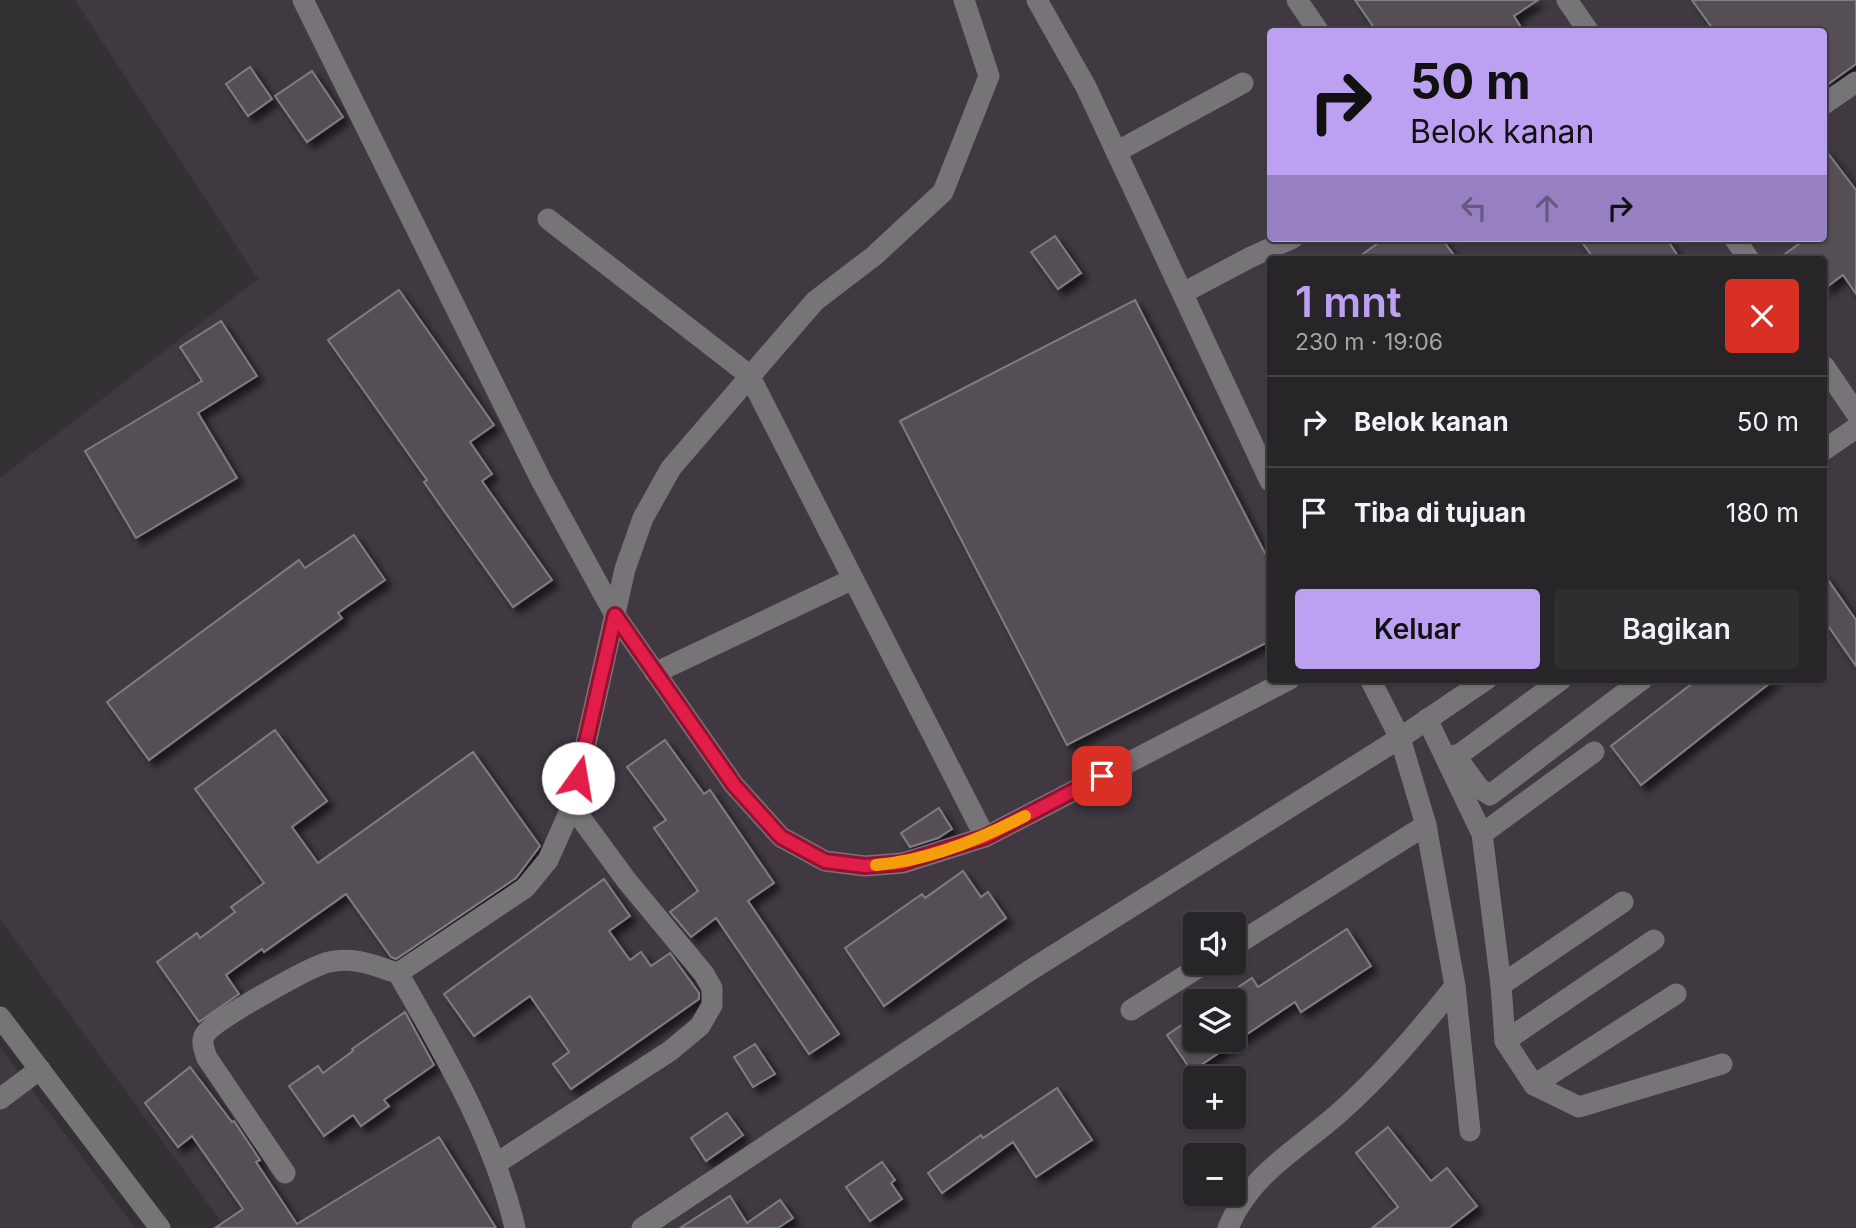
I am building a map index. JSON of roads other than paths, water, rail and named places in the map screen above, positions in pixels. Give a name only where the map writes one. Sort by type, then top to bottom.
[{"type":"lane","points":[[303,0],[541,480],[615,615],[734,785],[781,837],[825,861],[865,866],[902,863],[985,837],[1282,683]]},
{"type":"lane","points":[[398,973],[525,888],[548,860],[572,806],[625,569],[643,518],[671,468],[815,301],[874,256],[943,192],[989,76],[964,0]]},
{"type":"lane","points":[[1037,0],[1086,87],[1267,475]]},
{"type":"lane","points":[[1297,0],[1316,28]]},
{"type":"lane","points":[[1567,0],[1586,28]]},
{"type":"lane","points":[[1827,102],[1856,82]]},
{"type":"lane","points":[[1116,152],[1243,83]]},
{"type":"lane","points":[[548,219],[749,375],[985,837]]},
{"type":"lane","points":[[1183,293],[1284,242]]},
{"type":"lane","points":[[1827,370],[1856,413]]},
{"type":"lane","points":[[1827,448],[1856,428]]},
{"type":"lane","points":[[655,673],[853,579]]},
{"type":"lane","points":[[1372,683],[1400,738],[1426,825],[1455,986],[1470,1131]]},
{"type":"lane","points":[[642,1228],[1029,971],[1400,738],[1481,683]]},
{"type":"lane","points":[[1456,757],[1557,683]]},
{"type":"lane","points":[[1431,717],[1479,788],[1490,795],[1638,683]]},
{"type":"lane","points":[[1431,717],[1482,834],[1501,985],[1505,1041],[1534,1085],[1579,1107],[1722,1064]]},
{"type":"lane","points":[[1482,834],[1594,752]]},
{"type":"lane","points":[[497,1163],[670,1051],[700,1026],[712,1005],[712,988],[704,974],[635,891],[572,806]]},
{"type":"lane","points":[[1246,938],[1426,825]]},
{"type":"lane","points":[[1501,985],[1623,902]]},
{"type":"lane","points":[[1505,1041],[1654,940]]},
{"type":"lane","points":[[285,1173],[207,1058],[203,1043],[205,1033],[264,995],[327,962],[360,961],[398,973],[442,1050],[497,1163],[515,1228]]},
{"type":"lane","points":[[1131,1010],[1186,975]]},
{"type":"lane","points":[[1228,1228],[1236,1209],[1262,1175],[1338,1114],[1381,1074],[1455,986]]},
{"type":"lane","points":[[1534,1085],[1676,994]]},
{"type":"lane","points":[[0,1017],[160,1228]]},
{"type":"lane","points":[[0,1098],[40,1069]]}]
